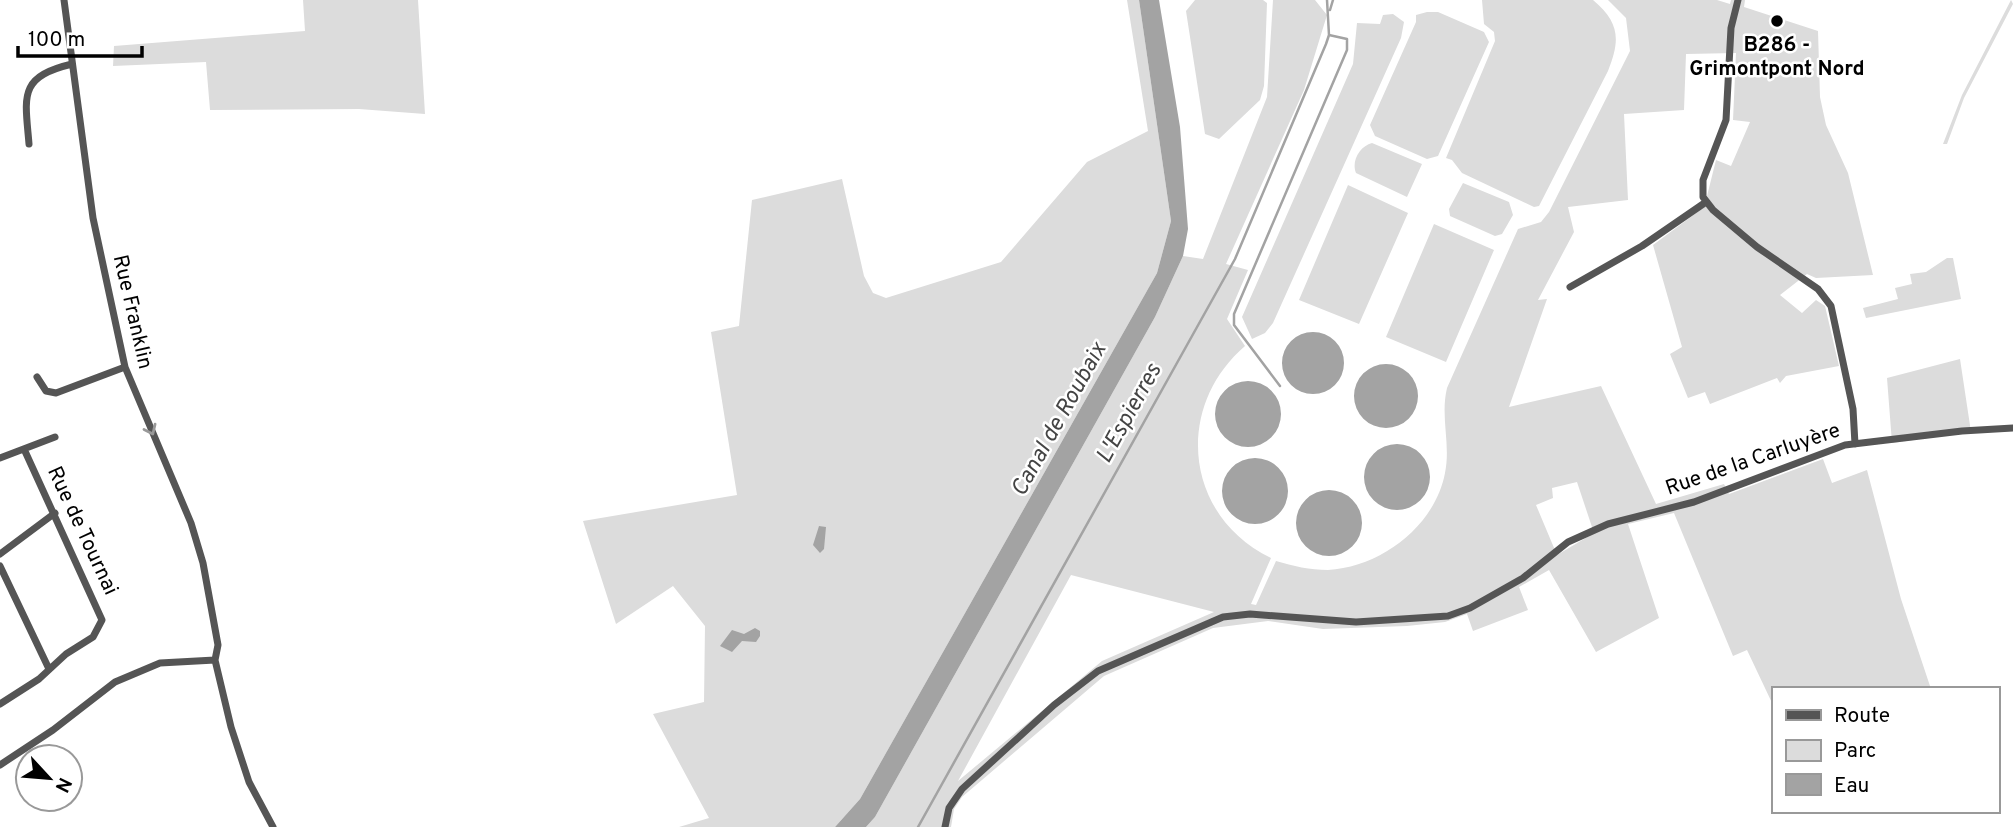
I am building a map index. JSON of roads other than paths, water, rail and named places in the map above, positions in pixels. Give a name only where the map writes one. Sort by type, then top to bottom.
[{"type":"street","name":"Rue Franklin","points":[[64,0],[93,218],[125,367],[191,523],[205,577],[218,645],[215,660],[231,727],[249,782],[273,827]]},
{"type":"street","points":[[1570,287],[1642,246],[1706,202],[1703,180],[1726,120],[1731,28],[1738,0]]},
{"type":"street","points":[[29,144],[26,99],[29,86],[44,73],[72,64]]},
{"type":"street","name":"Rue de la Carluyère","points":[[945,827],[949,808],[968,782],[1077,686],[1127,656],[1237,614],[1365,622],[1441,618],[1470,608],[1529,574],[1583,533],[1693,502],[1855,444],[1853,409],[1831,306],[1818,289],[1765,254],[1706,202]]},
{"type":"street","points":[[37,377],[46,391],[56,393],[125,367]]},
{"type":"street","points":[[1855,444],[1962,431],[2013,428]]},
{"type":"street","name":"Rue de Tournai","points":[[0,458],[55,437]]},
{"type":"street","name":"Rue de Tournai","points":[[0,704],[93,637],[102,620],[24,449]]},
{"type":"street","points":[[0,554],[55,513]]},
{"type":"street","points":[[0,566],[49,669]]},
{"type":"street","points":[[0,765],[115,682],[160,663],[215,660]]},
{"type":"water","points":[[1139,0],[1159,0],[1180,127],[1188,229],[1183,256],[1155,317],[875,817],[866,827],[835,827],[860,799],[1157,273],[1171,221]]},
{"type":"water","points":[[1313,332],[1335,341],[1344,363],[1335,385],[1313,394],[1291,385],[1282,363],[1291,341]]},
{"type":"water","points":[[1386,364],[1398,366],[1409,373],[1416,384],[1416,408],[1409,419],[1398,426],[1386,428],[1374,426],[1363,419],[1356,408],[1354,396],[1356,384],[1363,373],[1374,366]]},
{"type":"water","points":[[1248,381],[1271,391],[1281,414],[1271,437],[1248,447],[1225,437],[1215,414],[1225,391]]},
{"type":"water","points":[[1403,444],[1421,453],[1428,464],[1428,490],[1421,501],[1410,508],[1391,510],[1373,501],[1366,490],[1364,471],[1373,453],[1384,446]]},
{"type":"water","points":[[1261,458],[1279,467],[1286,478],[1286,504],[1279,515],[1268,522],[1249,524],[1231,515],[1224,504],[1222,485],[1231,467],[1242,460]]},
{"type":"water","points":[[1329,490],[1342,493],[1352,500],[1359,510],[1362,523],[1359,536],[1352,546],[1342,553],[1329,556],[1316,553],[1306,546],[1299,536],[1296,523],[1299,510],[1306,500],[1316,493]]},
{"type":"water","points":[[819,526],[826,527],[824,549],[820,553],[813,545]]},
{"type":"water","points":[[755,628],[760,631],[756,642],[742,641],[732,652],[720,646],[732,630],[744,634]]},
{"type":"waterway","name":"L'Espierres","points":[[918,827],[1235,259],[1326,44],[1329,35],[1327,0]]},
{"type":"waterway","points":[[1330,10],[1333,0]]},
{"type":"waterway","points":[[1280,386],[1234,325],[1234,314],[1347,50],[1347,39],[1329,35]]},
{"type":"place","name":"B286 - Grimontpont Nord","points":[[1777,21]]},
{"type":"water label","name":"Canal de Roubaix","points":[[1060,420]]}]
